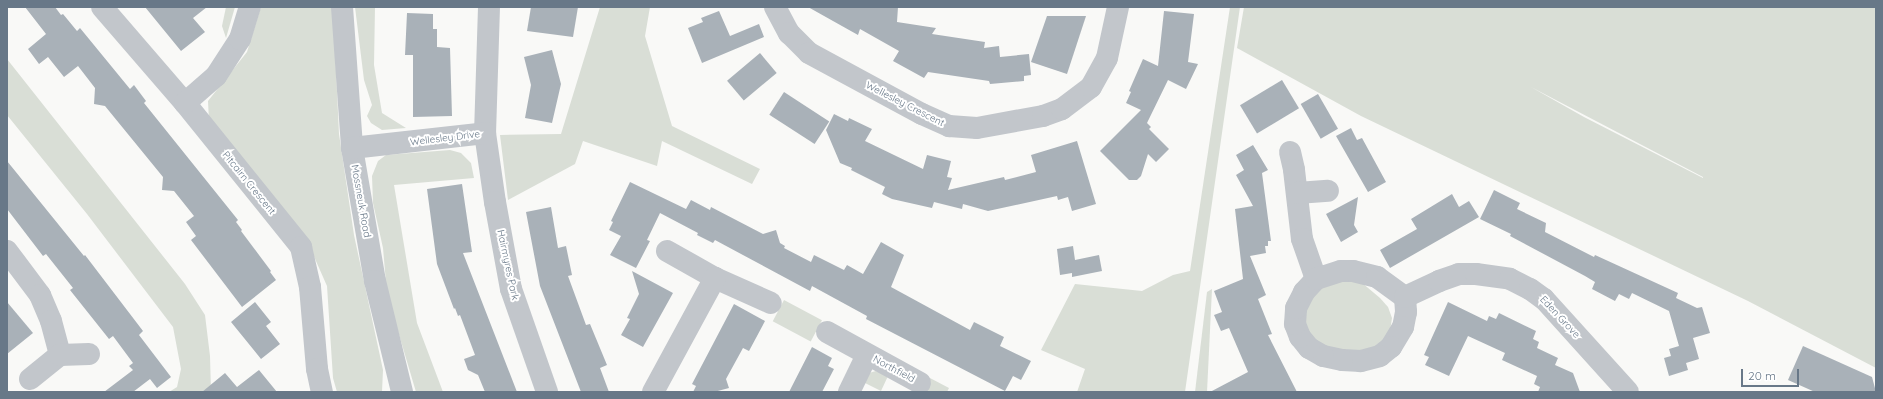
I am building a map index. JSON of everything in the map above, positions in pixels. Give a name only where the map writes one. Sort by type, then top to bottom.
[{"type":"street","name":"Pitcairn Crescent","points":[[102,7],[185,103],[301,247],[310,288],[317,370],[322,392]]},
{"type":"street","points":[[185,103],[216,76],[240,39],[250,7]]},
{"type":"street","name":"Mossneuk Road","points":[[342,7],[352,148],[375,281],[402,392]]},
{"type":"street","name":"Wellesley Drive","points":[[352,148],[485,133],[489,7]]},
{"type":"street","name":"Wellesley Crescent","points":[[775,7],[789,33],[809,53],[922,114],[949,126],[977,128],[1043,116],[1062,109],[1091,87],[1107,58],[1118,7]]},
{"type":"street","name":"Hairmyres Park","points":[[485,133],[511,288],[547,392]]},
{"type":"street","points":[[1290,152],[1297,193],[1302,239],[1316,279]]},
{"type":"street","points":[[1297,193],[1328,191]]},
{"type":"street","points":[[7,251],[40,294],[51,321],[60,354]]},
{"type":"street","points":[[667,251],[715,278],[771,303]]},
{"type":"street","points":[[1353,271],[1377,277],[1405,297],[1406,312],[1403,327],[1391,347],[1380,356],[1361,361],[1342,360],[1323,356],[1309,348],[1300,337],[1295,324],[1296,308],[1304,292],[1316,279],[1329,274],[1353,271]]},
{"type":"street","name":"Eden Grove","points":[[1405,297],[1439,281],[1459,274],[1489,275],[1510,279],[1530,289],[1544,299],[1628,392]]},
{"type":"street","points":[[653,392],[715,278]]},
{"type":"street","name":"Northfield","points":[[827,332],[920,383]]},
{"type":"street","points":[[30,379],[60,354],[89,354]]},
{"type":"street","name":"Northfield","points":[[849,392],[867,355]]},
{"type":"shaded area","points":[[226,7],[235,7],[226,38],[222,26]]},
{"type":"shaded area","points":[[261,7],[333,7],[339,134],[354,235],[383,370],[382,392],[337,392],[333,378],[327,286],[312,252],[209,121],[208,101],[247,52]]},
{"type":"shaded area","points":[[355,7],[375,7],[374,65],[382,113],[406,128],[382,130],[371,123],[367,116],[372,105],[364,80]]},
{"type":"shaded area","points":[[600,7],[650,7],[645,36],[672,126],[760,169],[752,184],[662,141],[657,166],[583,141],[575,164],[508,200],[500,135],[561,134]]},
{"type":"shaded area","points":[[1230,7],[1240,7],[1185,392],[1077,392],[1085,369],[1041,350],[1075,284],[1142,291],[1173,275],[1190,271]]},
{"type":"shaded area","points":[[1244,7],[1876,7],[1876,368],[1748,301],[1361,116],[1237,48]],"holes":[[[1531,87],[1703,177],[1584,117]]]},
{"type":"shaded area","points":[[7,59],[185,284],[205,315],[210,356],[211,392],[169,392],[177,387],[181,369],[173,327],[87,214],[7,115]]},
{"type":"shaded area","points":[[450,150],[461,153],[471,163],[474,178],[394,185],[417,323],[443,392],[416,392],[387,294],[383,248],[373,203],[372,176],[378,161],[386,155]]},
{"type":"shaded area","points":[[1335,281],[1361,282],[1380,298],[1388,307],[1392,318],[1389,338],[1364,353],[1330,348],[1311,338],[1303,321],[1310,294]]},
{"type":"shaded area","points":[[1212,289],[1207,392],[1195,392],[1207,292]]},
{"type":"shaded area","points":[[784,300],[822,320],[811,341],[773,321]]},
{"type":"shaded area","points":[[876,371],[888,376],[881,391],[863,382],[869,373]]},
{"type":"shaded area","points":[[930,378],[949,388],[947,392],[922,392]]},
{"type":"building","points":[[25,7],[55,7],[77,31],[80,28],[130,89],[134,85],[146,101],[144,103],[238,220],[236,222],[242,230],[241,231],[276,280],[242,307],[191,240],[196,236],[186,222],[194,216],[174,191],[162,190],[163,177],[105,106],[94,104],[95,88],[78,66],[64,77],[48,57],[39,64],[28,49],[46,34]]},
{"type":"building","points":[[145,7],[207,7],[193,18],[205,32],[181,51]]},
{"type":"building","points":[[531,7],[578,7],[573,37],[527,31]]},
{"type":"building","points":[[808,7],[898,7],[897,22],[936,28],[932,34],[985,42],[984,48],[999,46],[1000,57],[1029,54],[1031,75],[1024,76],[1024,81],[990,84],[989,81],[928,72],[924,78],[893,61],[899,51],[860,29],[858,35]]},
{"type":"building","points":[[719,11],[730,36],[759,24],[764,37],[702,63],[688,28],[703,22],[701,18]]},
{"type":"building","points":[[1164,11],[1194,14],[1188,62],[1198,64],[1186,89],[1168,80],[1147,123],[1151,127],[1149,129],[1169,149],[1156,162],[1148,154],[1141,176],[1137,180],[1129,180],[1100,151],[1141,110],[1126,103],[1131,92],[1129,91],[1143,59],[1158,66]]},
{"type":"building","points":[[407,13],[433,14],[433,29],[437,29],[437,47],[450,48],[452,116],[413,117],[413,55],[405,55]]},
{"type":"building","points":[[1047,16],[1086,16],[1067,74],[1031,62]]},
{"type":"building","points":[[552,50],[561,84],[552,123],[525,118],[531,85],[524,57]]},
{"type":"building","points":[[760,53],[777,73],[744,101],[727,81]]},
{"type":"building","points":[[1282,80],[1299,108],[1257,134],[1240,105]]},
{"type":"building","points":[[784,92],[829,121],[815,144],[769,115]]},
{"type":"building","points":[[1318,94],[1338,129],[1321,139],[1301,104]]},
{"type":"building","points":[[834,114],[848,121],[849,118],[872,129],[865,141],[923,169],[927,155],[951,161],[947,177],[952,178],[948,190],[1004,177],[1005,180],[1036,172],[1031,155],[1077,141],[1096,204],[1072,211],[1068,197],[1058,200],[1057,196],[988,211],[963,204],[962,209],[934,202],[932,208],[892,199],[882,194],[885,187],[851,170],[852,168],[840,163],[826,130]]},
{"type":"building","points":[[1351,128],[1357,140],[1362,138],[1386,182],[1368,192],[1336,136]]},
{"type":"building","points":[[1253,145],[1268,170],[1262,173],[1271,241],[1268,241],[1268,246],[1265,246],[1266,253],[1250,256],[1266,295],[1258,299],[1272,334],[1268,335],[1297,392],[1210,392],[1248,372],[1229,328],[1221,331],[1214,315],[1222,312],[1214,291],[1243,279],[1235,209],[1253,206],[1236,175],[1244,170],[1236,155]]},
{"type":"building","points":[[7,161],[84,256],[85,255],[143,331],[139,335],[171,377],[157,388],[150,379],[133,392],[104,392],[133,370],[129,366],[133,363],[113,336],[109,339],[70,290],[73,288],[46,254],[43,256],[7,209]]},
{"type":"building","points":[[630,182],[686,209],[691,200],[710,210],[711,207],[763,234],[776,230],[780,243],[785,246],[784,248],[811,262],[814,255],[844,270],[847,265],[863,274],[881,242],[904,255],[891,287],[970,330],[974,322],[1004,337],[1000,346],[1031,361],[1021,380],[1013,376],[1005,391],[866,319],[867,316],[812,286],[810,291],[715,240],[713,243],[697,235],[698,233],[660,213],[647,240],[650,241],[636,268],[610,255],[621,236],[609,230],[613,222],[611,221]]},
{"type":"building","points":[[462,184],[472,252],[463,253],[517,392],[485,392],[478,375],[468,370],[464,359],[475,355],[460,315],[458,316],[455,308],[454,309],[437,264],[427,189]]},
{"type":"building","points":[[1494,190],[1520,203],[1517,209],[1546,223],[1545,232],[1594,257],[1595,255],[1678,293],[1676,298],[1697,308],[1702,307],[1710,333],[1693,338],[1699,359],[1686,363],[1688,370],[1669,376],[1664,358],[1671,356],[1669,349],[1679,346],[1669,311],[1632,293],[1629,299],[1619,294],[1615,301],[1592,289],[1595,282],[1510,236],[1511,234],[1480,219]]},
{"type":"building","points":[[1452,194],[1459,207],[1469,201],[1479,217],[1390,268],[1380,250],[1417,229],[1411,219]]},
{"type":"building","points":[[1358,197],[1354,225],[1358,232],[1341,242],[1326,214]]},
{"type":"building","points":[[551,207],[558,248],[566,246],[572,275],[568,276],[586,325],[590,324],[607,365],[600,368],[609,392],[581,392],[540,286],[526,212]]},
{"type":"building","points":[[1073,246],[1075,260],[1099,255],[1102,271],[1072,277],[1072,273],[1060,275],[1057,249]]},
{"type":"building","points":[[632,271],[673,293],[643,347],[621,335],[630,319],[627,318],[639,294]]},
{"type":"building","points":[[7,302],[33,333],[7,354]]},
{"type":"building","points":[[255,302],[271,322],[266,326],[280,344],[261,359],[231,322]]},
{"type":"building","points":[[1448,302],[1487,321],[1489,316],[1496,319],[1499,313],[1536,331],[1533,339],[1539,342],[1537,348],[1558,358],[1555,365],[1573,373],[1580,392],[1538,392],[1540,387],[1534,384],[1537,376],[1502,360],[1505,353],[1468,336],[1449,376],[1425,365],[1429,357],[1424,355]]},
{"type":"building","points":[[734,304],[765,321],[749,351],[743,348],[726,379],[729,388],[714,392],[693,392],[696,386],[692,384]]},
{"type":"building","points":[[1803,346],[1872,377],[1876,392],[1815,392],[1788,380]]},
{"type":"building","points":[[812,347],[832,358],[828,366],[834,369],[822,392],[789,392]]},
{"type":"building","points":[[259,370],[277,392],[202,392],[225,373],[237,387]]}]
